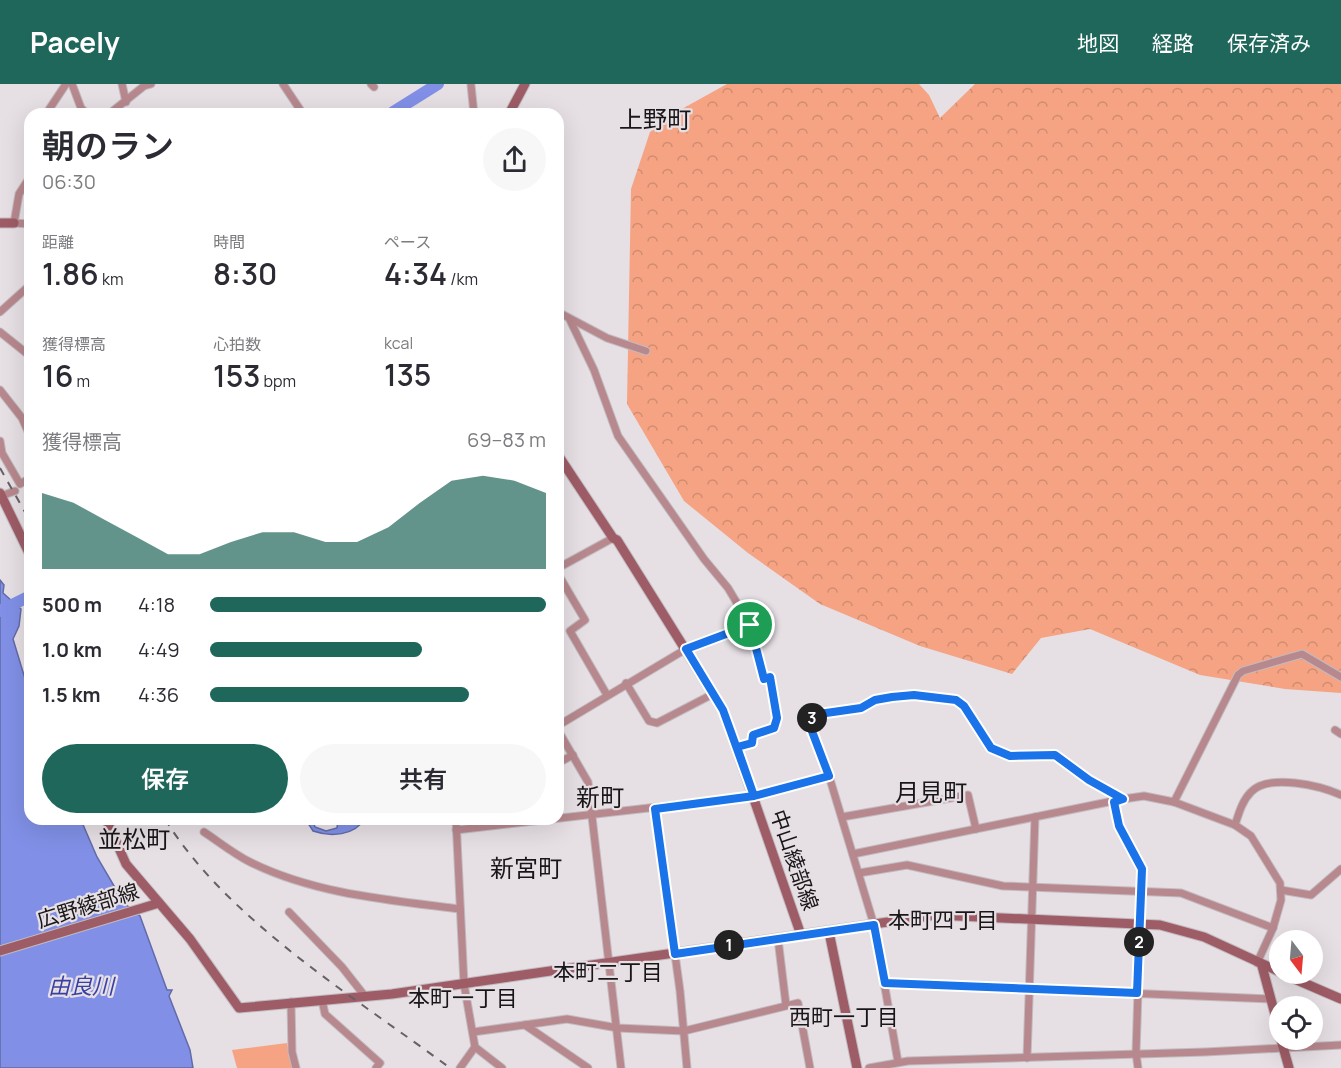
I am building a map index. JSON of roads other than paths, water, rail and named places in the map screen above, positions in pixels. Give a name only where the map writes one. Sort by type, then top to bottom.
[{"type":"main road","points":[[512,108],[525,84]]},
{"type":"main road","points":[[0,223],[14,223]]},
{"type":"main road","name":"中山綾部線","points":[[564,464],[613,538],[617,540],[654,604],[686,649],[723,710],[801,935],[936,915],[1139,923],[1160,925],[1204,937],[1269,969]]},
{"type":"main road","points":[[1,495],[24,543]]},
{"type":"main road","name":"広野綾部線","points":[[0,951],[159,903],[126,864],[109,825]]},
{"type":"main road","points":[[159,903],[190,939],[239,1008],[464,984],[801,935]]},
{"type":"main road","points":[[829,932],[857,1068]]},
{"type":"main road","points":[[1259,965],[1270,996]]},
{"type":"main road","name":"中山綾部線","points":[[1306,984],[1341,999]]},
{"type":"main road","points":[[1284,1050],[1289,1068]]},
{"type":"street","points":[[50,108],[66,84]]},
{"type":"street","points":[[72,84],[81,108]]},
{"type":"street","points":[[122,84],[126,102]]},
{"type":"street","points":[[283,84],[299,108]]},
{"type":"street","points":[[118,108],[147,85]]},
{"type":"street","points":[[471,85],[473,108]]},
{"type":"street","points":[[24,186],[19,194],[14,223],[24,224]]},
{"type":"street","points":[[0,312],[24,290]]},
{"type":"street","points":[[564,316],[608,338],[646,351]]},
{"type":"street","points":[[570,320],[594,370],[618,436],[704,559],[728,588],[750,625],[764,679],[770,677],[777,718],[774,728],[753,735],[752,743],[737,747]]},
{"type":"street","points":[[0,332],[24,349]]},
{"type":"street","points":[[0,390],[24,422]]},
{"type":"street","points":[[0,441],[2,453],[20,484],[24,482]]},
{"type":"street","points":[[1,495],[15,491]]},
{"type":"street","points":[[564,565],[613,538]]},
{"type":"street","points":[[564,584],[585,620],[570,631],[607,695]]},
{"type":"street","points":[[564,722],[686,649],[750,625]]},
{"type":"street","points":[[1174,802],[1238,675],[1243,671],[1302,654],[1341,677]]},
{"type":"street","points":[[626,683],[649,721],[657,723],[713,694]]},
{"type":"street","points":[[901,1064],[874,925],[829,776],[810,726],[811,718],[819,714],[861,708],[875,700],[914,695],[956,700],[964,706],[991,748],[1010,756],[1055,755],[1089,780],[1123,799]]},
{"type":"street","points":[[564,740],[588,782],[590,816],[618,1028],[621,1068]]},
{"type":"street","points":[[564,760],[573,755]]},
{"type":"street","points":[[564,819],[754,796],[829,776]]},
{"type":"street","points":[[1235,825],[1240,807],[1252,790],[1263,786],[1303,783],[1341,795]]},
{"type":"street","points":[[842,817],[968,795],[976,829]]},
{"type":"street","points":[[854,854],[1123,799],[1144,796],[1174,802],[1235,825],[1251,836],[1272,867],[1281,890],[1281,900],[1259,965]]},
{"type":"street","points":[[1114,802],[1119,826],[1142,869],[1137,993],[1138,1068]]},
{"type":"street","points":[[655,809],[675,954],[687,1068]]},
{"type":"street","points":[[1027,1058],[1029,920],[1035,817]]},
{"type":"street","points":[[456,825],[464,984],[473,1032],[476,1047],[502,1068]]},
{"type":"street","points":[[456,830],[504,825]]},
{"type":"street","points":[[204,832],[249,861],[306,882],[368,897],[459,909]]},
{"type":"street","points":[[859,873],[907,864],[1003,886],[1181,893],[1273,928]]},
{"type":"street","points":[[1281,890],[1311,895],[1341,869]]},
{"type":"street","points":[[289,912],[364,995]]},
{"type":"street","points":[[778,939],[786,1005]]},
{"type":"street","points":[[885,983],[1269,999]]},
{"type":"street","points":[[322,1000],[325,1014],[381,1066]]},
{"type":"street","points":[[291,1002],[292,1052],[296,1068]]},
{"type":"street","points":[[473,1032],[567,1019],[618,1028],[684,1031],[798,1003],[810,1068]]},
{"type":"street","points":[[525,1025],[588,1068]]},
{"type":"street","points":[[870,1068],[901,1064],[1136,1053],[1269,1044]]},
{"type":"street","points":[[1323,1044],[1341,1045]]},
{"type":"street","points":[[460,1068],[476,1047]]},
{"type":"street","points":[[993,1059],[994,1068]]},
{"type":"water","name":"由良川","points":[[0,580],[4,585],[3,593],[21,609],[19,626],[13,639],[24,675],[24,825],[83,825],[97,857],[124,903],[140,916],[167,990],[172,990],[169,996],[190,1050],[193,1068],[0,1068]]},
{"type":"water","points":[[309,825],[326,831],[337,828],[337,825],[360,825],[342,834],[313,831]]},
{"type":"waterway","points":[[400,108],[438,84]]},
{"type":"waterway","points":[[0,611],[24,599]]},
{"type":"railway","points":[[0,468],[24,510]]},
{"type":"railway","points":[[169,825],[191,856],[222,891],[258,924],[335,985],[450,1068]]},
{"type":"district","name":"上野町","points":[[655,120]]},
{"type":"district","name":"月見町","points":[[931,793]]},
{"type":"district","name":"新町","points":[[600,798]]},
{"type":"district","name":"並松町","points":[[134,840]]},
{"type":"district","name":"新宮町","points":[[526,869]]},
{"type":"district","name":"本町四丁目","points":[[943,920]]},
{"type":"district","name":"本町二丁目","points":[[608,972]]},
{"type":"district","name":"本町一丁目","points":[[463,998]]},
{"type":"district","name":"西町一丁目","points":[[844,1017]]}]
